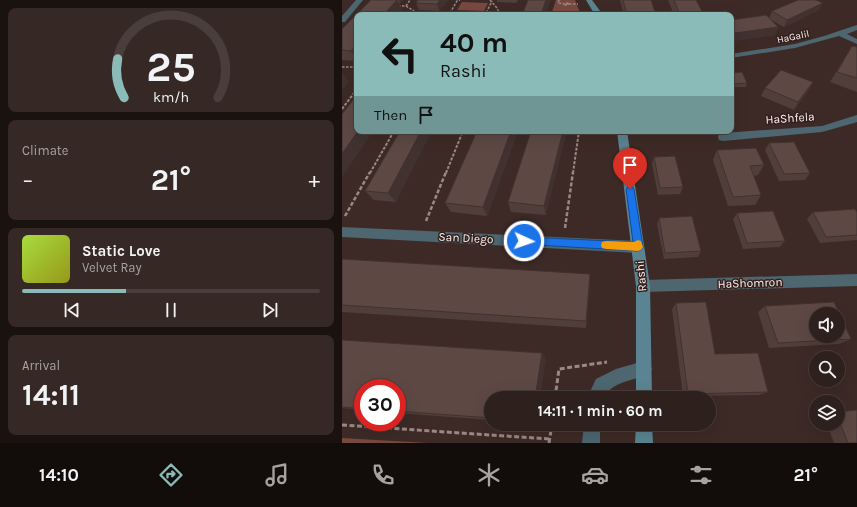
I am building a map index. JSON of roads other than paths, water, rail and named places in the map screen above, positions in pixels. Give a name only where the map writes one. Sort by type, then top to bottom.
[{"type":"street","points":[[342,20],[360,0]]},
{"type":"street","points":[[589,0],[597,12]]},
{"type":"street","name":"HaGalil","points":[[734,56],[800,46],[841,34],[857,27]]},
{"type":"street","points":[[841,34],[857,42]]},
{"type":"street","name":"HaShfela","points":[[723,137],[822,129],[857,118]]},
{"type":"street","name":"Rashi","points":[[622,134],[643,286],[644,391]]},
{"type":"street","name":"San Diego","points":[[342,232],[638,247]]},
{"type":"street","name":"HaShomron","points":[[643,286],[857,280]]},
{"type":"street","points":[[599,391],[602,385],[616,377],[644,369]]},
{"type":"street","points":[[591,443],[592,431]]},
{"type":"street","points":[[644,431],[644,443]]}]
